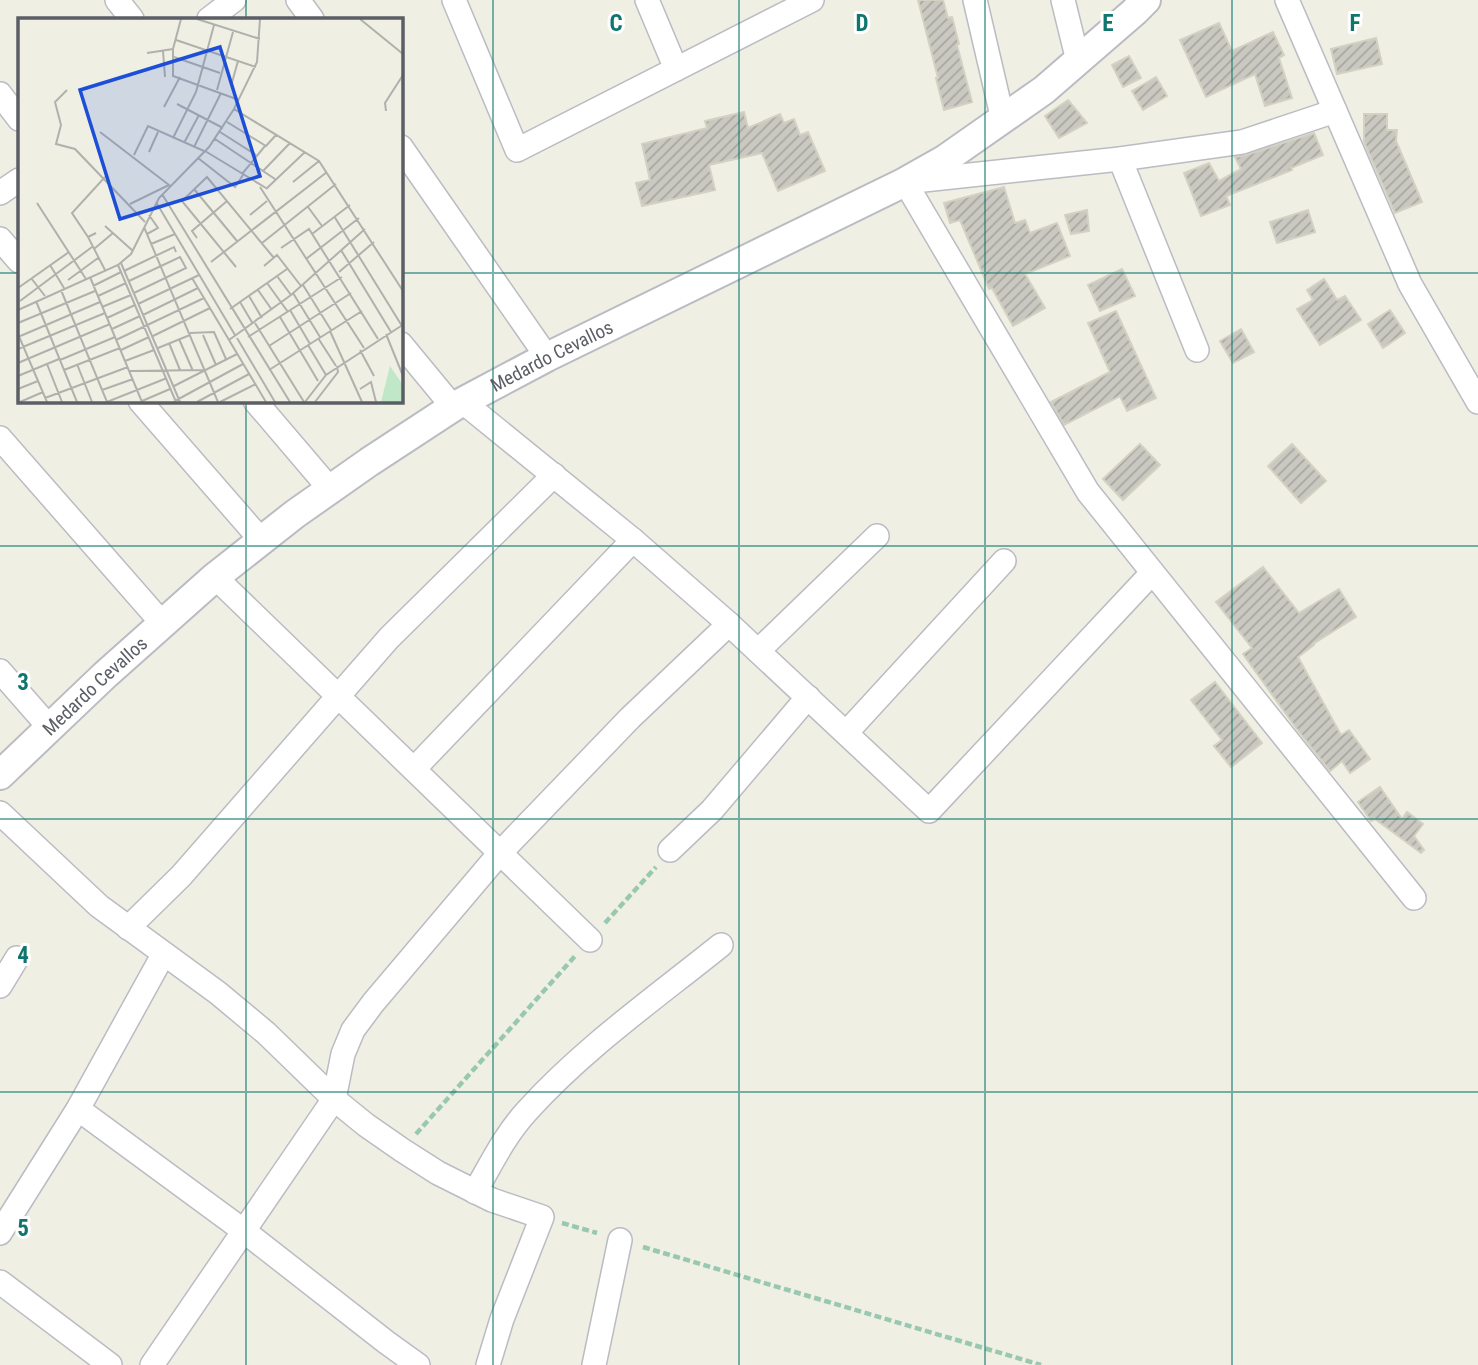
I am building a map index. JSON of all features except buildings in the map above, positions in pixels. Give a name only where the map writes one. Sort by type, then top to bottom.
[{"type":"street","points":[[117,0],[131,18]]},
{"type":"street","points":[[210,18],[234,0]]},
{"type":"street","points":[[298,0],[311,18]]},
{"type":"street","points":[[454,0],[517,150],[811,0]]},
{"type":"street","points":[[647,0],[676,69]]},
{"type":"street","points":[[975,0],[1003,120]]},
{"type":"street","points":[[1063,0],[1078,61]]},
{"type":"street","name":"Medardo Cevallos","points":[[0,775],[49,727],[215,577],[330,489],[458,405],[547,357],[905,182],[944,160],[1044,90],[1146,0]]},
{"type":"street","points":[[1287,0],[1410,284],[1478,402]]},
{"type":"street","points":[[0,94],[18,117]]},
{"type":"street","points":[[1335,111],[1242,142],[1120,159],[905,182],[1088,492],[1414,898]]},
{"type":"street","points":[[402,148],[547,357]]},
{"type":"street","points":[[1120,159],[1197,351]]},
{"type":"street","points":[[0,192],[18,181]]},
{"type":"street","points":[[0,239],[18,260]]},
{"type":"street","points":[[402,345],[458,405],[554,475],[633,540],[729,624],[929,811],[1152,573]]},
{"type":"street","points":[[141,402],[261,540]]},
{"type":"street","points":[[256,402],[330,489]]},
{"type":"street","points":[[0,438],[162,623]]},
{"type":"street","points":[[128,928],[181,876],[389,638],[554,475]]},
{"type":"street","points":[[758,651],[877,536]]},
{"type":"street","points":[[414,769],[633,540]]},
{"type":"street","points":[[846,733],[1004,561]]},
{"type":"street","points":[[215,577],[590,940]]},
{"type":"street","points":[[152,1365],[334,1098],[343,1054],[353,1030],[373,1003],[499,852],[630,718],[729,624]]},
{"type":"street","points":[[0,671],[49,727]]},
{"type":"street","points":[[670,850],[712,810],[808,697]]},
{"type":"street","points":[[0,813],[99,906],[218,993],[366,1125],[438,1173],[492,1200],[542,1217],[502,1319],[488,1365]]},
{"type":"street","points":[[475,1192],[502,1143],[526,1112],[587,1052],[721,944]]},
{"type":"street","points":[[0,1233],[78,1108],[163,955]]},
{"type":"street","points":[[0,986],[17,958]]},
{"type":"street","points":[[78,1108],[418,1365]]},
{"type":"street","points":[[594,1365],[620,1240]]},
{"type":"street","points":[[0,1282],[110,1365]]},
{"type":"path","points":[[402,1150],[670,850]]},
{"type":"path","points":[[571,1225],[1041,1365]]}]
